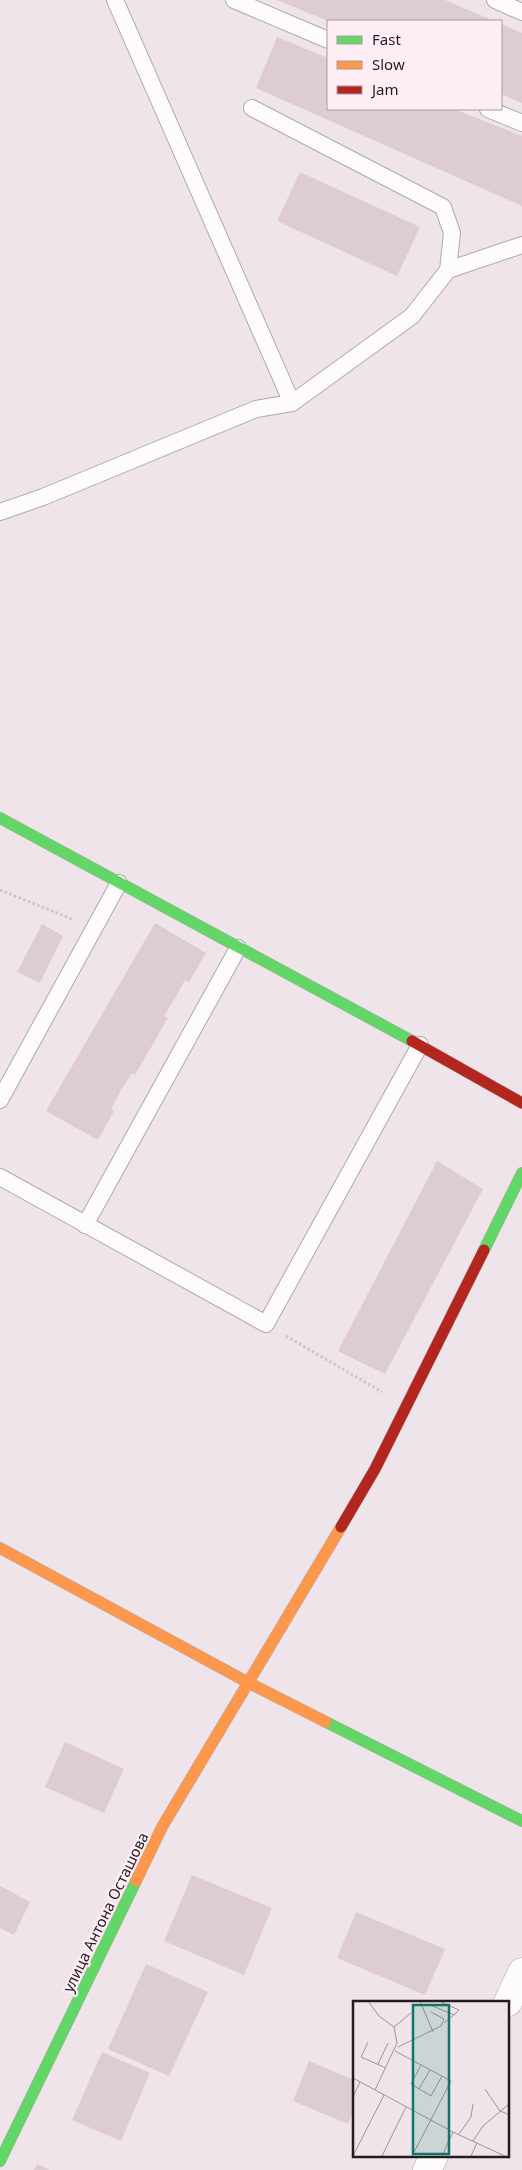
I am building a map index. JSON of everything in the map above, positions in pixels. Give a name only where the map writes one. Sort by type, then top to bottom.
[{"type":"street","points":[[0,818],[420,1045],[522,1103]]},
{"type":"street","name":"улица Антона Осташова","points":[[0,2161],[162,1827],[375,1468],[522,1173]]},
{"type":"street","points":[[0,1548],[249,1682],[522,1821]]},
{"type":"street","points":[[508,2001],[522,1972]]},
{"type":"street","points":[[427,2170],[433,2158]]},
{"type":"lane","points":[[115,0],[292,403]]},
{"type":"lane","points":[[234,0],[327,40]]},
{"type":"lane","points":[[495,0],[522,12]]},
{"type":"lane","points":[[0,512],[43,497],[256,409],[292,403],[412,316],[448,270],[452,233],[443,208],[252,108]]},
{"type":"lane","points":[[490,110],[522,123]]},
{"type":"lane","points":[[448,270],[522,245]]},
{"type":"lane","points":[[0,1100],[119,883]]},
{"type":"lane","points":[[85,1225],[238,948]]},
{"type":"lane","points":[[0,1177],[266,1324],[420,1045]]},
{"type":"path","points":[[0,890],[96,928]]},
{"type":"path","points":[[266,1324],[406,1407]]},
{"type":"building","points":[[277,0],[445,0],[492,20],[327,20]]},
{"type":"building","points":[[502,24],[522,33],[522,103],[502,94]]},
{"type":"building","points":[[277,37],[327,58],[327,110],[457,110],[522,136],[522,206],[256,88]]},
{"type":"building","points":[[300,172],[420,227],[397,276],[277,221]]},
{"type":"building","points":[[155,923],[206,953],[189,982],[185,980],[164,1016],[168,1018],[135,1075],[132,1073],[121,1090],[111,1109],[114,1111],[98,1140],[46,1111]]},
{"type":"building","points":[[42,924],[63,936],[40,983],[17,972]]},
{"type":"building","points":[[437,1161],[483,1189],[385,1374],[338,1351]]},
{"type":"building","points":[[65,1742],[124,1769],[104,1813],[45,1787]]},
{"type":"building","points":[[192,1875],[272,1908],[244,1975],[164,1941]]},
{"type":"building","points":[[0,1886],[30,1902],[14,1935],[0,1928]]},
{"type":"building","points":[[356,1912],[445,1949],[425,1995],[337,1958]]},
{"type":"building","points":[[146,1964],[208,1992],[169,2076],[108,2049]]},
{"type":"building","points":[[102,2052],[150,2073],[121,2141],[72,2120]]},
{"type":"building","points":[[309,2061],[353,2080],[353,2112],[348,2124],[293,2101]]},
{"type":"building","points":[[37,2164],[50,2170],[34,2170]]},
{"type":"traffic: fast","points":[[0,818],[412,1041]]},
{"type":"traffic: fast","points":[[484,1250],[522,1173]]},
{"type":"traffic: fast","points":[[326,1722],[522,1821]]},
{"type":"traffic: fast","points":[[0,2161],[136,1881]]},
{"type":"traffic: slow","points":[[136,1881],[162,1827],[341,1527]]},
{"type":"traffic: slow","points":[[0,1548],[249,1683],[326,1722]]},
{"type":"traffic: jam","points":[[412,1041],[522,1103]]},
{"type":"traffic: jam","points":[[341,1527],[375,1469],[484,1250]]}]
